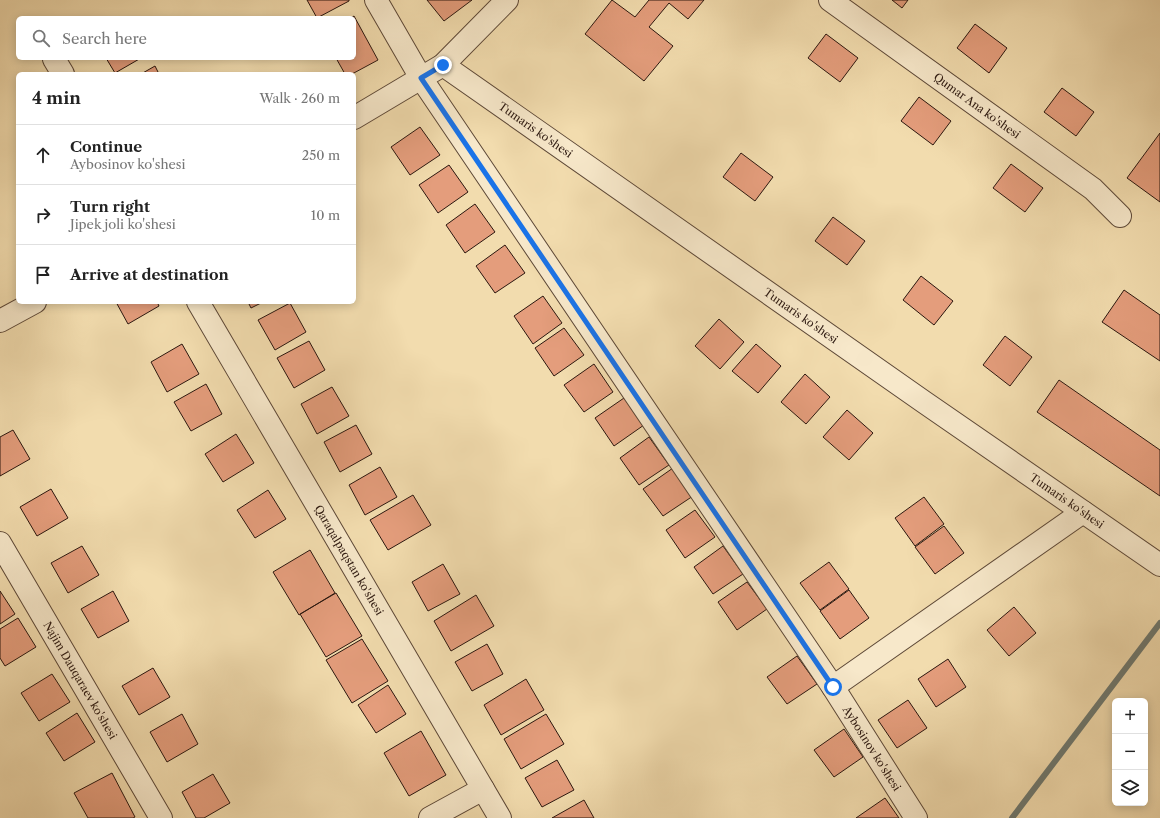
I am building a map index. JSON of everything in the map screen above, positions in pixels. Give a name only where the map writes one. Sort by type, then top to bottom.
[{"type":"street","name":"Aybosinov ko'shesi","points":[[376,0],[421,78],[833,687],[916,818]]},
{"type":"street","points":[[356,117],[443,65],[507,0]]},
{"type":"street","name":"Qumar Ana ko'shesi","points":[[830,0],[1093,189],[1120,216]]},
{"type":"street","name":"Tumaris ko'shesi","points":[[443,65],[1160,565]]},
{"type":"street","points":[[0,321],[31,304]]},
{"type":"street","name":"Qaraqalpaqstan ko'shesi","points":[[199,304],[500,818]]},
{"type":"street","points":[[833,687],[1083,512]]},
{"type":"street","name":"Najim Dauqaraev ko'shesi","points":[[0,544],[161,818]]},
{"type":"street","points":[[430,818],[483,789]]},
{"type":"building","points":[[307,0],[349,0],[321,16],[316,16]]},
{"type":"building","points":[[427,0],[472,0],[444,21]]},
{"type":"building","points":[[612,0],[635,17],[649,0],[704,0],[688,19],[669,3],[649,27],[673,46],[644,81],[585,34]]},
{"type":"building","points":[[892,0],[908,0],[902,8]]},
{"type":"building","points":[[356,20],[378,60],[356,72],[344,72],[337,60],[356,60]]},
{"type":"building","points":[[975,24],[1007,48],[989,73],[957,48]]},
{"type":"building","points":[[826,34],[858,58],[840,82],[808,58]]},
{"type":"building","points":[[107,60],[138,60],[117,72],[114,72]]},
{"type":"building","points":[[155,66],[158,72],[144,72]]},
{"type":"building","points":[[1062,88],[1094,112],[1076,136],[1044,112]]},
{"type":"building","points":[[919,97],[951,121],[933,145],[901,121]]},
{"type":"building","points":[[420,127],[440,155],[410,175],[391,147]]},
{"type":"building","points":[[1160,133],[1160,202],[1127,178]]},
{"type":"building","points":[[741,153],[773,177],[755,201],[723,177]]},
{"type":"building","points":[[1011,164],[1043,188],[1025,212],[993,188]]},
{"type":"building","points":[[449,165],[468,192],[438,213],[419,185]]},
{"type":"building","points":[[475,204],[495,232],[465,253],[446,225]]},
{"type":"building","points":[[833,217],[865,241],[847,265],[815,241]]},
{"type":"building","points":[[505,245],[525,273],[495,293],[476,266]]},
{"type":"building","points":[[921,276],[953,301],[934,325],[903,300]]},
{"type":"building","points":[[1124,290],[1160,315],[1160,361],[1102,322]]},
{"type":"building","points":[[543,296],[562,323],[533,344],[514,316]]},
{"type":"building","points":[[117,304],[158,304],[159,306],[128,324]]},
{"type":"building","points":[[249,304],[259,304],[251,308]]},
{"type":"building","points":[[291,304],[306,332],[275,350],[258,320]]},
{"type":"building","points":[[719,319],[744,342],[720,369],[695,346]]},
{"type":"building","points":[[564,328],[584,355],[554,376],[535,348]]},
{"type":"building","points":[[1005,336],[1032,357],[1010,386],[983,365]]},
{"type":"building","points":[[309,341],[325,370],[294,388],[277,358]]},
{"type":"building","points":[[182,344],[199,374],[167,392],[151,362]]},
{"type":"building","points":[[756,344],[781,366],[758,393],[732,371]]},
{"type":"building","points":[[594,364],[613,392],[584,412],[564,385]]},
{"type":"building","points":[[805,374],[830,397],[806,424],[781,402]]},
{"type":"building","points":[[1059,380],[1160,450],[1160,496],[1037,412]]},
{"type":"building","points":[[206,384],[222,414],[191,431],[174,402]]},
{"type":"building","points":[[332,387],[349,416],[317,434],[301,404]]},
{"type":"building","points":[[624,398],[644,425],[614,446],[595,418]]},
{"type":"building","points":[[847,410],[873,433],[849,460],[823,437]]},
{"type":"building","points":[[356,425],[372,454],[340,472],[324,442]]},
{"type":"building","points":[[13,430],[30,459],[0,476],[0,437]]},
{"type":"building","points":[[236,434],[254,463],[223,482],[205,454]]},
{"type":"building","points":[[649,437],[669,465],[639,485],[620,458]]},
{"type":"building","points":[[380,467],[397,497],[365,515],[349,485]]},
{"type":"building","points":[[673,468],[693,496],[663,516],[643,489]]},
{"type":"building","points":[[51,489],[68,518],[37,536],[20,507]]},
{"type":"building","points":[[268,490],[286,519],[255,538],[237,510]]},
{"type":"building","points":[[413,495],[431,525],[388,550],[370,520]]},
{"type":"building","points":[[924,497],[944,524],[915,546],[895,518]]},
{"type":"building","points":[[695,510],[715,537],[685,558],[666,530]]},
{"type":"building","points":[[944,526],[964,553],[935,574],[915,547]]},
{"type":"building","points":[[82,546],[99,575],[68,593],[51,563]]},
{"type":"building","points":[[723,546],[743,574],[713,594],[694,567]]},
{"type":"building","points":[[310,550],[335,593],[299,615],[273,572]]},
{"type":"building","points":[[829,562],[849,589],[820,610],[800,583]]},
{"type":"building","points":[[443,564],[460,594],[428,611],[412,582]]},
{"type":"building","points":[[747,582],[767,609],[737,630],[718,602]]},
{"type":"building","points":[[849,590],[869,618],[840,639],[820,611]]},
{"type":"building","points":[[0,591],[15,614],[0,624]]},
{"type":"building","points":[[113,591],[129,621],[98,638],[81,609]]},
{"type":"building","points":[[336,593],[362,636],[326,657],[300,614]]},
{"type":"building","points":[[476,595],[494,626],[451,651],[434,621]]},
{"type":"building","points":[[1014,607],[1036,633],[1009,656],[987,630]]},
{"type":"building","points":[[18,618],[36,647],[5,666],[0,658],[0,629]]},
{"type":"building","points":[[362,639],[388,681],[352,703],[326,660]]},
{"type":"building","points":[[487,644],[503,674],[472,691],[455,662]]},
{"type":"building","points":[[797,656],[817,684],[787,704],[767,677]]},
{"type":"building","points":[[948,659],[966,687],[936,707],[918,679]]},
{"type":"building","points":[[153,668],[170,697],[139,715],[122,686]]},
{"type":"building","points":[[52,674],[70,702],[39,721],[21,693]]},
{"type":"building","points":[[526,679],[544,710],[501,735],[484,705]]},
{"type":"building","points":[[388,685],[406,714],[376,733],[358,705]]},
{"type":"building","points":[[908,700],[927,728],[897,748],[878,720]]},
{"type":"building","points":[[77,713],[95,742],[64,761],[46,733]]},
{"type":"building","points":[[182,714],[198,744],[167,762],[150,732]]},
{"type":"building","points":[[546,714],[564,744],[521,769],[504,739]]},
{"type":"building","points":[[844,729],[863,757],[834,777],[814,750]]},
{"type":"building","points":[[421,731],[446,775],[409,796],[384,753]]},
{"type":"building","points":[[557,760],[574,790],[542,807],[525,778]]},
{"type":"building","points":[[112,773],[135,817],[88,818],[74,793]]},
{"type":"building","points":[[213,774],[230,803],[204,818],[196,818],[182,792]]},
{"type":"building","points":[[885,798],[899,818],[856,818]]},
{"type":"building","points":[[584,800],[594,818],[552,818]]},
{"type":"waterway","points":[[1012,818],[1160,623]]},
{"type":"route","points":[[443,65],[421,78],[833,687]]}]
